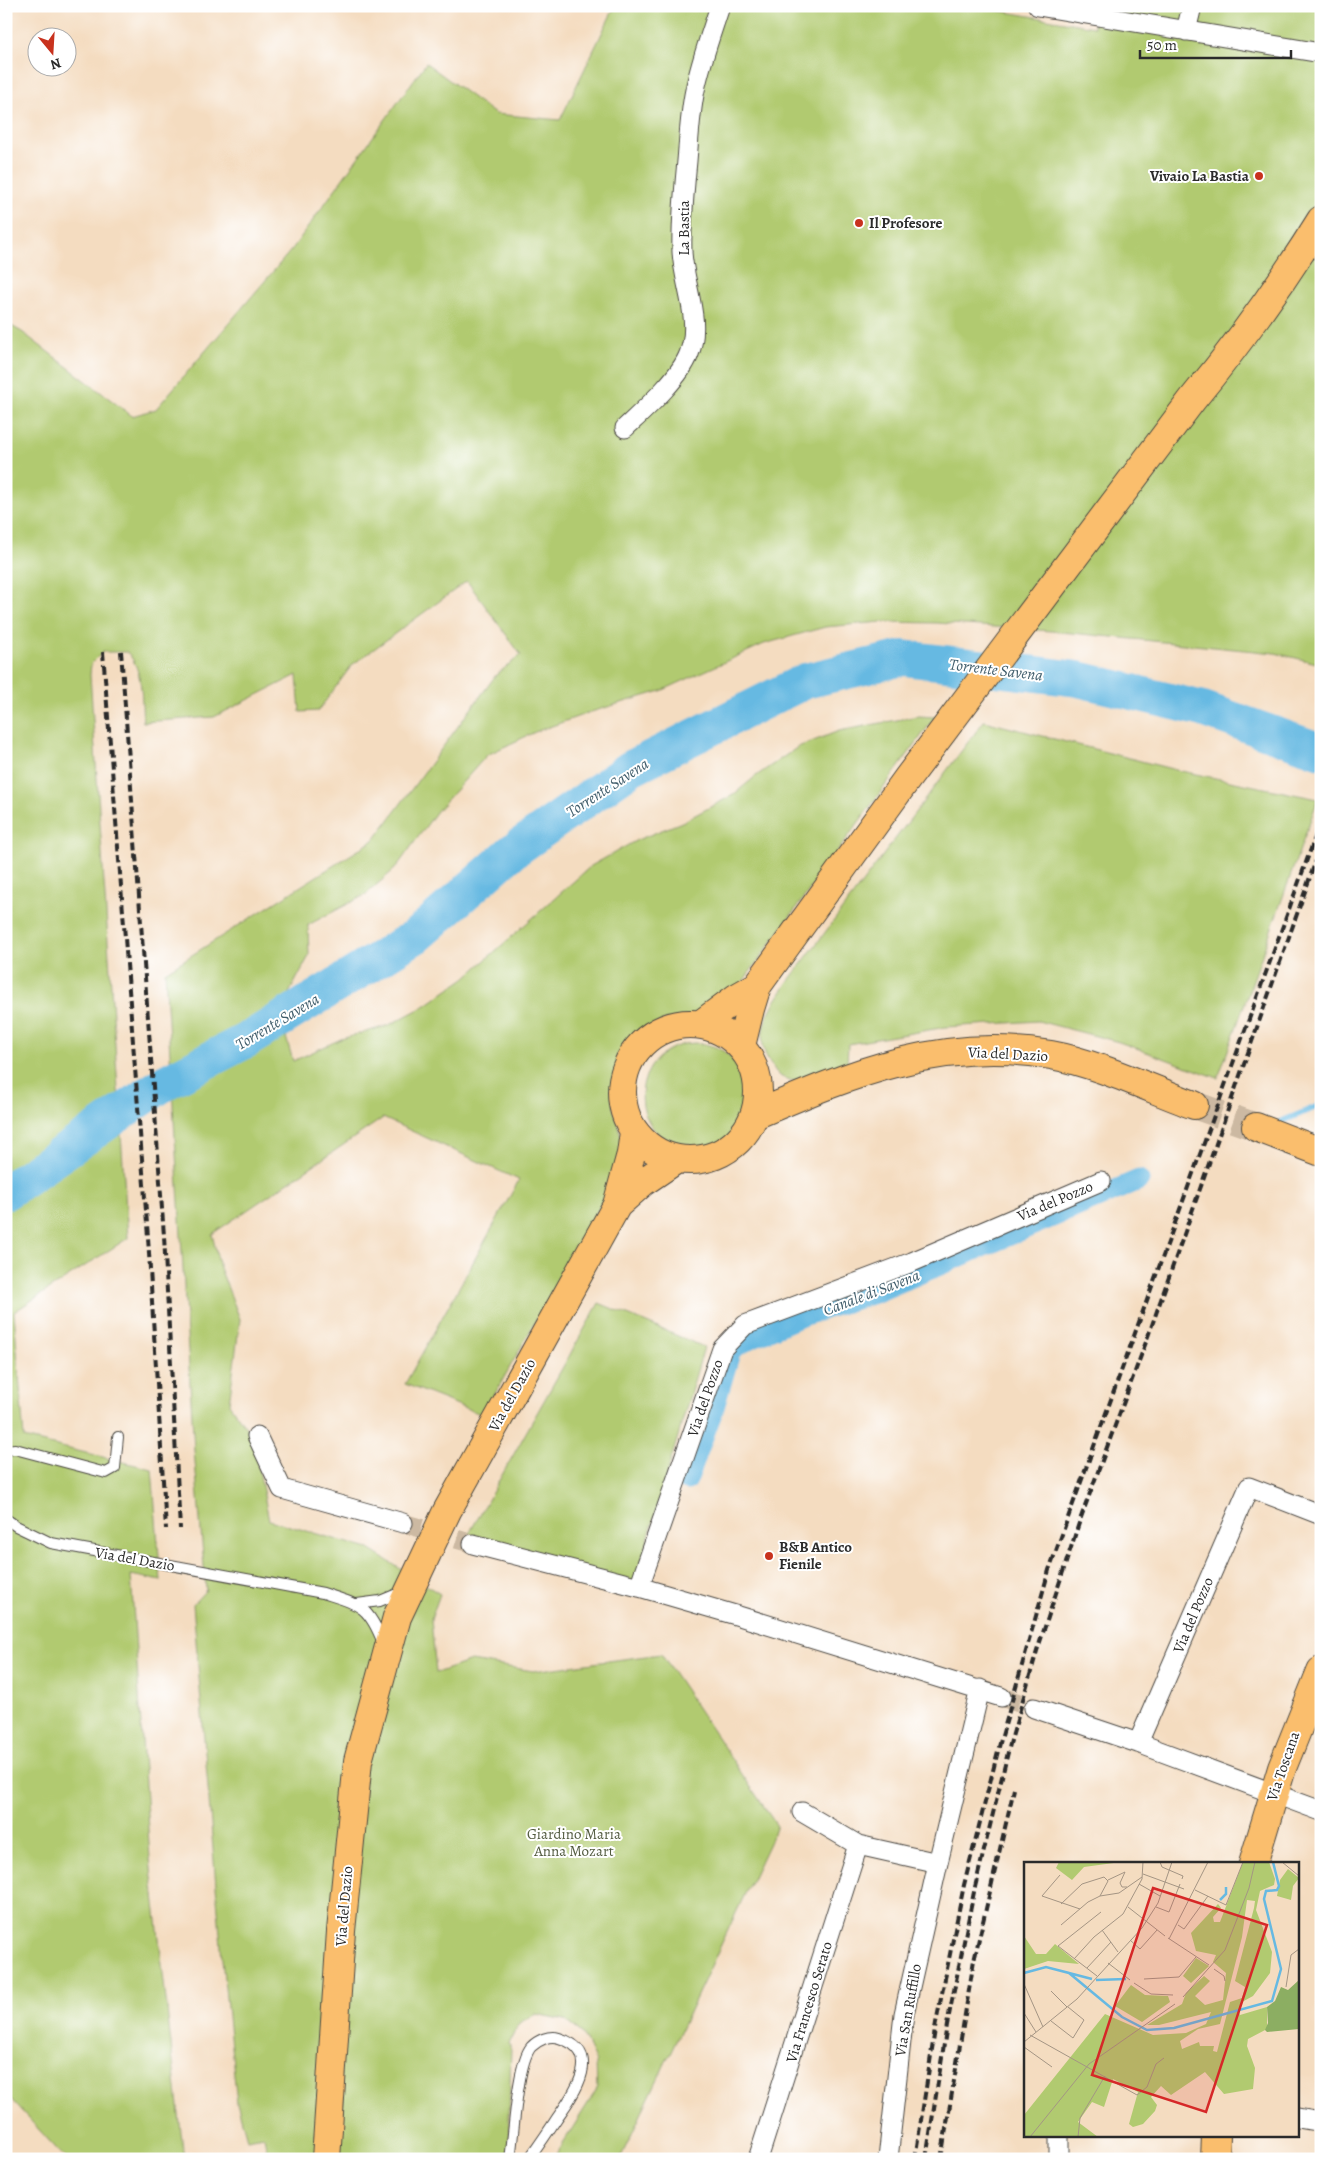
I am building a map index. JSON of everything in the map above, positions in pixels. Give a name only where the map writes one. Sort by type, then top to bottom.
[{"type":"main road","points":[[741,1046],[758,986],[907,779],[1256,317],[1321,220]]},
{"type":"main road","points":[[701,1024],[736,998],[758,986]]},
{"type":"main road","points":[[681,1024],[701,1024],[723,1032],[741,1046],[750,1059],[756,1073],[759,1094],[755,1115],[748,1129],[738,1142],[724,1152],[709,1158],[693,1161],[660,1154],[646,1145],[634,1132],[625,1114],[621,1094],[624,1074],[632,1056],[645,1041],[661,1030],[681,1024]]},
{"type":"main road","name":"Via del Dazio","points":[[755,1115],[820,1087],[872,1069],[911,1058],[985,1050],[1052,1056],[1101,1070],[1194,1105]]},
{"type":"main road","name":"Via del Dazio","points":[[756,1073],[778,1082],[820,1087]]},
{"type":"main road","points":[[1256,1127],[1321,1152]]},
{"type":"main road","name":"Via del Dazio","points":[[326,2159],[341,1931],[358,1761],[397,1617],[446,1512],[617,1205],[631,1154],[634,1132]]},
{"type":"main road","name":"Via del Dazio","points":[[617,1205],[643,1182],[677,1159]]},
{"type":"main road","name":"Via Toscana","points":[[1254,1862],[1273,1794],[1303,1712],[1321,1671]]},
{"type":"main road","points":[[1215,2159],[1216,2138]]},
{"type":"street","name":"La Bastia","points":[[625,428],[653,401],[683,366],[689,354],[694,336],[693,318],[682,254],[683,201],[694,91],[720,6]]},
{"type":"street","points":[[1038,6],[1321,53]]},
{"type":"street","points":[[1186,31],[1192,6]]},
{"type":"street","name":"Via del Pozzo","points":[[639,1587],[722,1349],[745,1325],[912,1262],[1102,1181]]},
{"type":"street","points":[[257,1436],[282,1489],[402,1523]]},
{"type":"street","name":"Via del Pozzo","points":[[1138,1743],[1249,1487],[1321,1516]]},
{"type":"street","points":[[474,1544],[639,1587],[1001,1697]]},
{"type":"street","name":"Via San Ruffillo","points":[[888,2159],[904,2014],[980,1690]]},
{"type":"street","points":[[1034,1708],[1138,1743],[1321,1811]]},
{"type":"street","points":[[802,1812],[865,1846],[938,1863]]},
{"type":"street","name":"Via Francesco Serato","points":[[758,2159],[865,1846]]},
{"type":"street","points":[[1300,2118],[1321,2122]]},
{"type":"street","points":[[1059,2138],[1059,2159]]},
{"type":"lane","points":[[6,1450],[15,1450],[106,1473],[116,1468],[118,1437]]},
{"type":"lane","name":"Via del Dazio","points":[[6,1519],[51,1543],[323,1593],[357,1604],[380,1602],[411,1586]]},
{"type":"lane","points":[[357,1604],[367,1613],[377,1628],[386,1656]]},
{"type":"lane","points":[[510,2159],[522,2068],[530,2048],[540,2040],[553,2037],[561,2039],[579,2050],[583,2073],[577,2090],[529,2159]]},
{"type":"green space","name":"Giardino Maria Anna Mozart","points":[[615,6],[971,6],[1094,27],[1094,6],[1321,6],[1321,664],[1275,653],[1051,631],[937,623],[882,622],[825,627],[764,644],[661,691],[591,712],[535,732],[487,755],[437,811],[395,869],[365,895],[308,925],[309,956],[288,995],[286,1037],[293,1061],[341,1039],[387,1026],[423,1007],[465,978],[591,866],[637,840],[682,822],[733,795],[756,776],[798,747],[839,731],[918,716],[935,717],[739,987],[698,1013],[667,1020],[652,1026],[642,1033],[626,1051],[616,1072],[612,1096],[621,1141],[617,1176],[483,1415],[405,1384],[519,1180],[383,1118],[212,1234],[220,1268],[240,1319],[229,1404],[252,1436],[269,1520],[369,1549],[440,1594],[431,1619],[436,1673],[471,1661],[533,1671],[661,1654],[777,1826],[620,2159],[553,2159],[597,2089],[596,2062],[582,2033],[565,2020],[536,2014],[519,2023],[509,2043],[511,2045],[508,2159],[268,2159],[264,2136],[247,2139],[237,2103],[222,1959],[193,1604],[206,1590],[194,1450],[165,972],[374,840],[496,675],[521,655],[467,581],[352,665],[318,711],[300,712],[297,675],[214,717],[143,722],[139,676],[127,652],[103,652],[91,664],[90,675],[128,1238],[14,1312],[24,1438],[152,1469],[161,1581],[131,1575],[150,1859],[184,2159],[66,2159],[6,2094],[6,323],[22,332],[132,416],[156,409],[293,248],[426,63],[495,114],[560,120]]},
{"type":"green space","points":[[984,721],[1176,770],[1318,799],[1218,1078],[1119,1042],[1038,1021],[946,1027],[848,1044],[847,1065],[808,1080],[799,1081],[784,1078],[773,1068],[765,1053],[762,1035],[766,1018],[776,1000]]},
{"type":"green space","points":[[695,1043],[715,1047],[732,1059],[744,1076],[748,1096],[744,1116],[732,1133],[715,1145],[695,1149],[675,1145],[658,1133],[646,1116],[642,1096],[646,1076],[658,1059],[675,1047]]},
{"type":"green space","points":[[599,1303],[704,1347],[635,1584],[466,1539]]},
{"type":"waterway","name":"Torrente Savena","points":[[6,1192],[166,1082],[249,1039],[416,936],[513,851],[631,768],[805,681],[903,658],[1078,679],[1203,709],[1321,751]]},
{"type":"waterway","name":"Canale di Savena","points":[[1278,1123],[1321,1105]]},
{"type":"waterway","name":"Canale di Savena","points":[[687,1480],[714,1407],[731,1349],[755,1336],[799,1317],[874,1293],[1139,1180]]},
{"type":"tunnel","points":[[1194,1105],[1256,1127]]},
{"type":"tunnel","points":[[403,1523],[473,1544]]},
{"type":"tunnel","points":[[1001,1697],[1034,1708]]},
{"type":"railway","points":[[121,651],[164,1236],[180,1529]]},
{"type":"railway","points":[[103,652],[148,1237],[166,1529]]},
{"type":"railway","points":[[915,2159],[936,2023],[964,1885],[1000,1743],[1049,1570],[1321,821]]},
{"type":"railway","points":[[926,2159],[947,2025],[975,1887],[1010,1744],[1037,1651],[1080,1520],[1146,1342],[1321,846]]},
{"type":"railway","points":[[941,2159],[974,1960],[1014,1789]]},
{"type":"place","name":"Vivaio La Bastia","points":[[1259,176]]},
{"type":"place","name":"Il Profesore","points":[[859,223]]},
{"type":"place","name":"B&B Antico Fienile","points":[[769,1556]]}]
